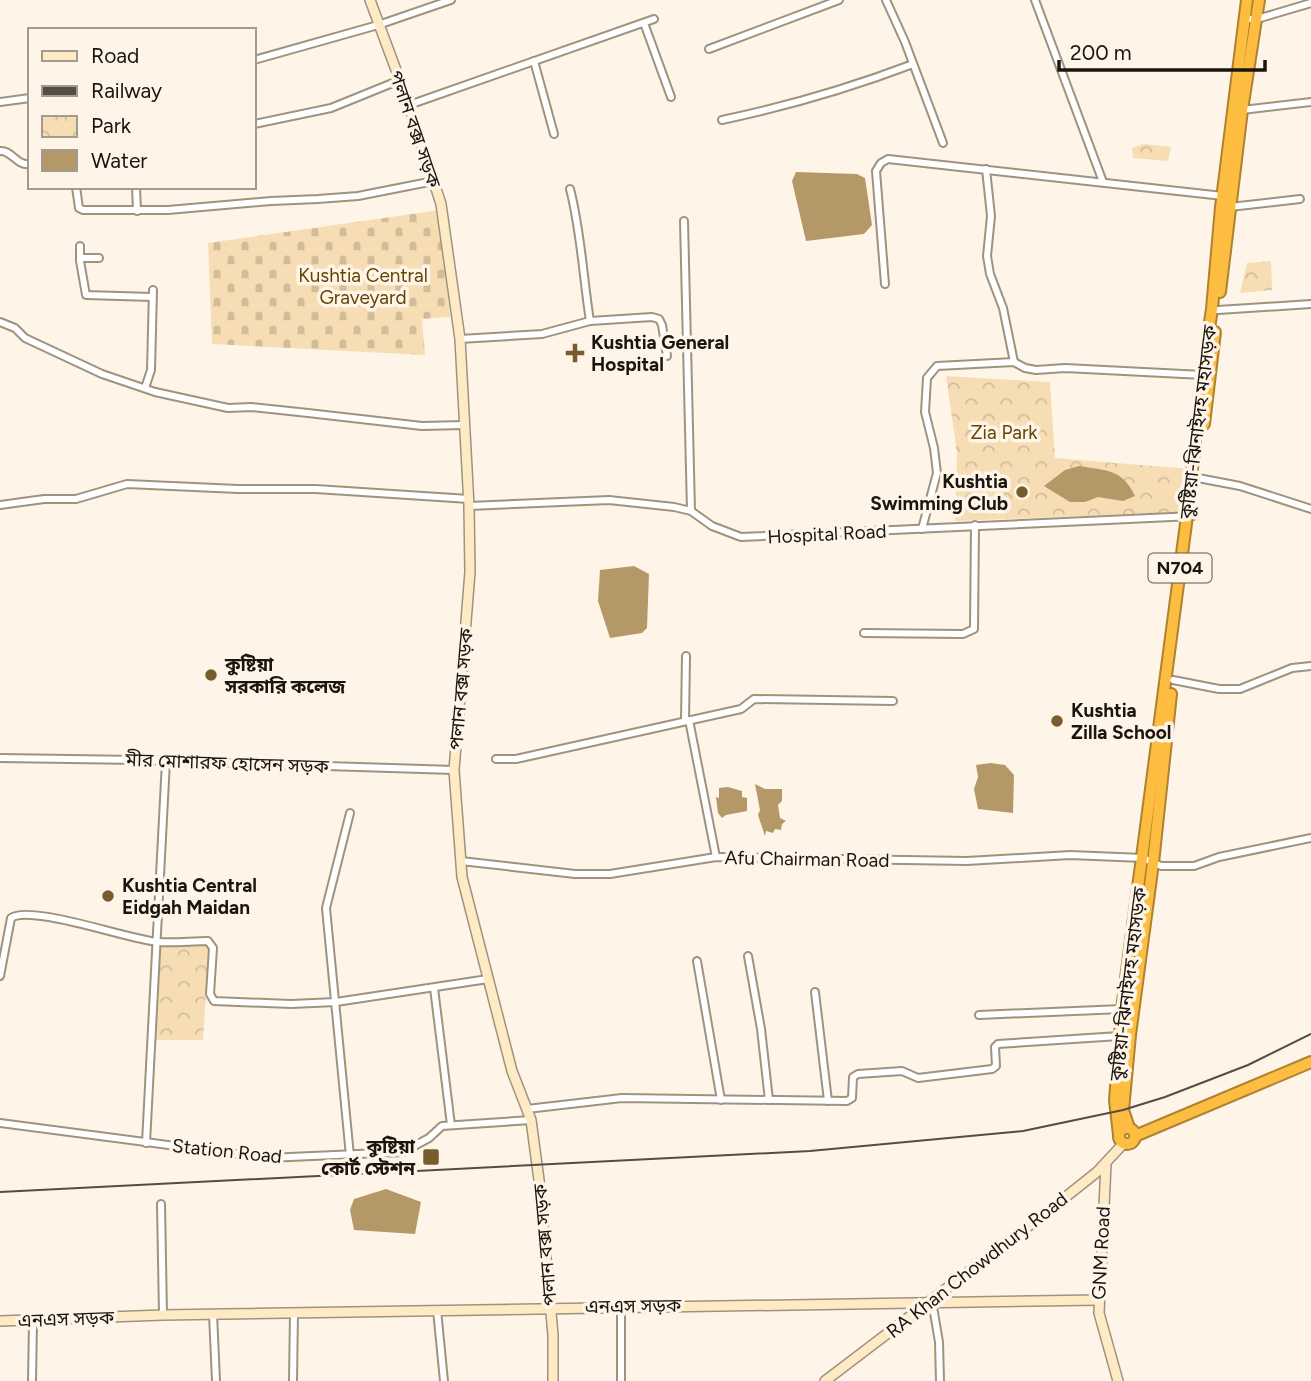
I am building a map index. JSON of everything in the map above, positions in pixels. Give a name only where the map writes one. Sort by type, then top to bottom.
[{"type":"highway","name":"কুষ্টিয়া-ঝিনাইদহ মহাসড়ক","points":[[1206,375],[1218,310],[1247,0]]},
{"type":"highway","name":"কুষ্টিয়া-ঝিনাইদহ মহাসড়ক","points":[[1148,861],[1198,453],[1212,309],[1259,0]]},
{"type":"highway","name":"কুষ্টিয়া-ঝিনাইদহ মহাসড়ক","points":[[1190,516],[1198,478],[1198,453]]},
{"type":"highway","name":"কুষ্টিয়া-ঝিনাইদহ মহাসড়ক","points":[[1127,1136],[1123,1110],[1123,1060],[1173,680],[1178,609]]},
{"type":"highway","name":"কুষ্টিয়া-ঝিনাইদহ মহাসড়ক","points":[[1123,1060],[1119,1036],[1122,1009],[1133,972]]},
{"type":"highway","points":[[1127,1136],[1311,1062]]},
{"type":"main road","name":"পলান বক্স সড়ক","points":[[370,0],[410,106],[441,204],[460,339],[470,572],[454,770],[462,877],[512,1071],[531,1119],[550,1308],[553,1381]]},
{"type":"main road","name":"RA Khan Chowdhury Road","points":[[825,1381],[1106,1164],[1127,1136]]},
{"type":"main road","name":"GNM Road","points":[[1106,1164],[1099,1313],[1118,1381]]},
{"type":"main road","name":"এনএস সড়ক","points":[[0,1321],[621,1306],[1099,1300]]},
{"type":"street","points":[[256,59],[378,25],[451,0]]},
{"type":"street","points":[[709,49],[839,0]]},
{"type":"street","points":[[886,0],[914,64],[943,143]]},
{"type":"street","points":[[1035,0],[1103,182]]},
{"type":"street","points":[[1244,19],[1257,19],[1311,3]]},
{"type":"street","points":[[410,106],[654,19]]},
{"type":"street","points":[[644,23],[671,97]]},
{"type":"street","points":[[534,61],[554,135]]},
{"type":"street","points":[[722,120],[787,106],[914,64]]},
{"type":"street","points":[[256,124],[331,108],[400,80]]},
{"type":"street","points":[[0,102],[28,98]]},
{"type":"street","points":[[1242,110],[1311,102]]},
{"type":"street","points":[[0,151],[6,151],[21,164],[28,164]]},
{"type":"street","points":[[885,284],[876,171],[881,163],[888,159],[1103,182],[1228,200],[1300,199]]},
{"type":"street","points":[[986,169],[992,216],[989,265],[1003,308],[1014,362]]},
{"type":"street","points":[[76,189],[79,208],[83,210],[137,211],[358,196],[434,181]]},
{"type":"street","points":[[136,189],[137,211]]},
{"type":"street","points":[[570,189],[577,213],[581,265],[590,321]]},
{"type":"street","points":[[684,221],[691,511]]},
{"type":"street","points":[[80,246],[86,295],[152,294],[150,370],[145,388]]},
{"type":"street","points":[[80,258],[99,258]]},
{"type":"street","points":[[1218,310],[1311,304]]},
{"type":"street","points":[[460,339],[542,334],[590,321],[652,317],[659,319],[662,325],[667,356]]},
{"type":"street","points":[[0,322],[15,328],[25,338],[102,374],[145,388],[228,408],[250,407],[422,426],[464,425]]},
{"type":"street","points":[[922,529],[937,473],[925,412],[926,378],[937,366],[1014,362],[1036,370],[1065,368],[1206,375]]},
{"type":"street","points":[[1198,478],[1240,486],[1311,509]]},
{"type":"street","name":"Hospital Road","points":[[0,505],[44,499],[76,499],[127,484],[316,489],[469,502],[609,500],[691,511],[712,526],[741,537],[1190,516]]},
{"type":"street","points":[[864,633],[963,634],[974,629],[975,525]]},
{"type":"street","points":[[686,656],[687,720],[716,857]]},
{"type":"street","points":[[1173,680],[1219,689],[1240,690],[1292,668],[1311,666]]},
{"type":"street","points":[[496,759],[516,759],[741,709],[754,699],[892,701]]},
{"type":"street","name":"মীর মোশারফ হোসেন সড়ক","points":[[0,758],[454,770]]},
{"type":"street","points":[[146,1143],[166,761]]},
{"type":"street","points":[[350,813],[326,908],[350,1156]]},
{"type":"street","name":"Afu Chairman Road","points":[[461,861],[575,874],[610,874],[716,857],[967,861],[1070,855],[1148,861],[1161,866],[1194,866],[1219,857],[1311,838]]},
{"type":"street","points":[[0,976],[11,918],[17,915],[48,917],[157,942],[211,943],[213,951],[210,994],[214,1001],[291,1004],[336,1002],[488,979]]},
{"type":"street","points":[[748,956],[761,1029],[769,1100]]},
{"type":"street","points":[[697,961],[721,1100]]},
{"type":"street","points":[[434,988],[451,1125]]},
{"type":"street","points":[[815,992],[828,1101]]},
{"type":"street","points":[[979,1015],[1122,1009]]},
{"type":"street","points":[[527,1109],[622,1098],[850,1100],[853,1077],[858,1074],[902,1071],[912,1073],[918,1078],[992,1069],[996,1066],[995,1047],[998,1044],[1119,1036]]},
{"type":"street","name":"Station Road","points":[[0,1123],[267,1158],[404,1153],[429,1139],[442,1126],[531,1119]]},
{"type":"street","points":[[161,1204],[163,1315]]},
{"type":"street","points":[[932,1301],[939,1342],[940,1381]]},
{"type":"street","points":[[621,1306],[621,1381]]},
{"type":"street","points":[[437,1310],[444,1381]]},
{"type":"street","points":[[293,1381],[295,1313]]},
{"type":"street","points":[[213,1314],[216,1381]]},
{"type":"street","points":[[32,1381],[33,1322]]},
{"type":"green space","points":[[1143,144],[1171,147],[1168,161],[1133,158],[1132,148]]},
{"type":"green space","name":"Kushtia Central Graveyard","points":[[440,210],[450,317],[422,319],[425,355],[212,344],[208,243]]},
{"type":"green space","points":[[1271,261],[1272,290],[1240,293],[1247,263]]},
{"type":"green space","name":"Zia Park","points":[[946,376],[1050,382],[1055,458],[1190,469],[1183,512],[955,521],[957,453]]},
{"type":"green space","points":[[161,943],[209,945],[203,1040],[155,1040]]},
{"type":"water","points":[[796,172],[857,174],[865,178],[872,225],[864,234],[806,241],[792,181]]},
{"type":"water","points":[[1079,466],[1112,472],[1125,480],[1135,496],[1123,501],[1098,497],[1085,502],[1070,502],[1044,486],[1065,470]]},
{"type":"water","points":[[634,566],[649,574],[647,628],[642,633],[610,638],[598,601],[600,570]]},
{"type":"water","points":[[976,765],[1005,765],[1014,775],[1013,813],[978,809],[974,789],[978,777]]},
{"type":"water","points":[[755,784],[765,789],[782,789],[782,801],[778,805],[780,818],[786,821],[781,830],[775,829],[773,833],[766,831],[765,836],[758,815],[760,810]]},
{"type":"water","points":[[728,787],[742,791],[742,797],[747,798],[747,811],[722,818],[718,813],[716,797],[719,798],[719,788]]},
{"type":"water","points":[[386,1189],[421,1202],[415,1234],[354,1230],[350,1210],[354,1199]]},
{"type":"railway","points":[[0,1192],[810,1151],[1023,1131],[1123,1110],[1165,1097],[1248,1065],[1311,1034]]},
{"type":"place","name":"Kushtia General Hospital","points":[[575,353]]},
{"type":"place","name":"Kushtia Swimming Club","points":[[1022,492]]},
{"type":"place","name":"কুষ্টিয়া সরকারি কলেজ","points":[[211,675]]},
{"type":"place","name":"Kushtia Zilla School","points":[[1057,721]]},
{"type":"place","name":"Kushtia Central Eidgah Maidan","points":[[108,896]]},
{"type":"place","name":"কুষ্টিয়া কোর্ট স্টেশন","points":[[431,1157]]}]
